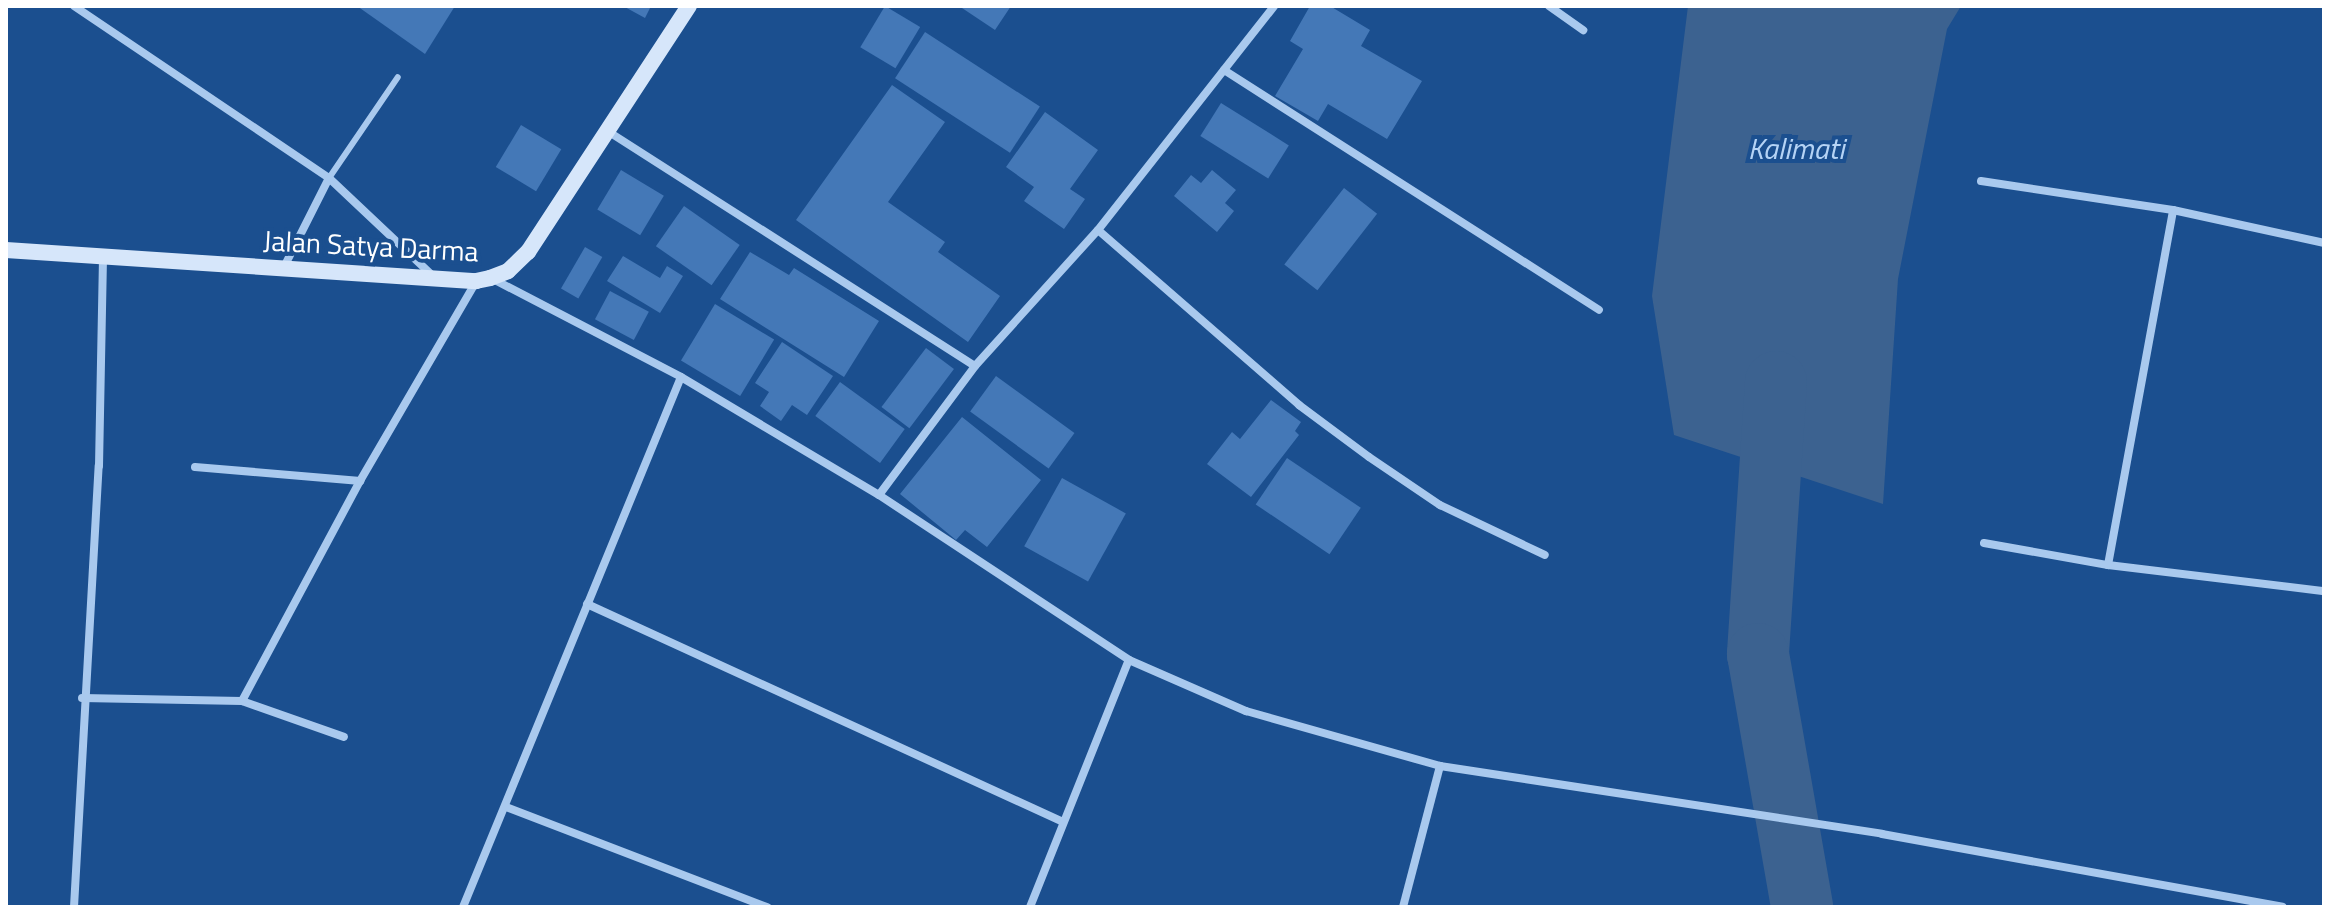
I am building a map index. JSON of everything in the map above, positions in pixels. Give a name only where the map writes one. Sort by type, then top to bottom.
[{"type":"main road","name":"Jalan Satya Darma","points":[[6,250],[483,280],[508,271],[528,252],[689,6]]},
{"type":"street","points":[[74,6],[329,178],[435,277]]},
{"type":"street","points":[[879,495],[975,366],[1098,230],[1274,6]]},
{"type":"street","points":[[1549,6],[1583,30]]},
{"type":"street","points":[[1224,70],[1599,310]]},
{"type":"street","points":[[609,132],[975,366]]},
{"type":"street","points":[[283,268],[329,178]]},
{"type":"street","points":[[1981,181],[2173,210],[2324,243]]},
{"type":"street","points":[[2108,565],[2173,210]]},
{"type":"street","points":[[1098,230],[1299,405],[1369,457],[1440,505],[1545,555]]},
{"type":"street","points":[[74,907],[82,698],[99,466],[103,257]]},
{"type":"street","points":[[242,701],[360,481],[483,280],[681,377],[879,495],[1129,660],[1246,711],[1440,766],[1882,834],[2282,907]]},
{"type":"street","points":[[463,907],[681,377]]},
{"type":"street","points":[[195,467],[360,481]]},
{"type":"street","points":[[1984,543],[2108,565],[2324,591]]},
{"type":"street","points":[[587,604],[1061,821]]},
{"type":"street","points":[[1030,907],[1061,821],[1129,660]]},
{"type":"street","points":[[82,698],[242,701],[344,737]]},
{"type":"street","points":[[1403,907],[1440,766]]},
{"type":"street","points":[[506,807],[767,907]]},
{"type":"lane","points":[[329,178],[398,77]]},
{"type":"water","name":"Kalimati","points":[[1688,6],[1961,6],[1947,29],[1898,279],[1883,504],[1674,435],[1652,296]]},
{"type":"building","points":[[357,6],[455,6],[425,54]]},
{"type":"building","points":[[623,6],[651,6],[645,18]]},
{"type":"building","points":[[885,6],[920,27],[895,68],[860,47]]},
{"type":"building","points":[[959,6],[1011,6],[995,30]]},
{"type":"building","points":[[1310,6],[1330,6],[1370,30],[1361,46],[1422,81],[1387,139],[1328,104],[1318,121],[1275,96],[1303,49],[1290,41]]},
{"type":"building","points":[[925,32],[1040,107],[1010,153],[895,78]]},
{"type":"building","points":[[892,85],[945,122],[888,202],[945,242],[938,252],[1000,296],[968,342],[796,220]]},
{"type":"building","points":[[1221,103],[1289,145],[1268,178],[1200,136]]},
{"type":"building","points":[[1045,112],[1098,150],[1070,189],[1085,199],[1064,229],[1024,201],[1034,187],[1006,167]]},
{"type":"building","points":[[521,125],[561,149],[536,191],[496,167]]},
{"type":"building","points":[[621,170],[664,196],[640,235],[597,209]]},
{"type":"building","points":[[1212,170],[1236,190],[1225,203],[1234,211],[1217,232],[1174,196],[1191,175],[1201,183]]},
{"type":"building","points":[[1344,188],[1377,214],[1317,290],[1284,264]]},
{"type":"building","points":[[684,206],[740,245],[712,285],[656,246]]},
{"type":"building","points":[[585,247],[602,257],[578,299],[561,289]]},
{"type":"building","points":[[750,252],[789,275],[794,268],[879,321],[844,377],[720,299]]},
{"type":"building","points":[[623,256],[660,278],[667,266],[683,276],[660,313],[607,281]]},
{"type":"building","points":[[610,291],[649,312],[634,340],[595,319]]},
{"type":"building","points":[[715,304],[774,340],[740,396],[681,361]]},
{"type":"building","points":[[782,342],[833,376],[807,415],[792,405],[781,421],[760,406],[769,392],[755,383]]},
{"type":"building","points":[[926,348],[954,369],[909,428],[881,407]]},
{"type":"building","points":[[996,376],[1074,433],[1049,469],[970,412]]},
{"type":"building","points":[[840,382],[905,429],[880,463],[815,416]]},
{"type":"building","points":[[1271,400],[1301,422],[1295,431],[1299,435],[1251,497],[1207,464],[1232,432],[1240,439]]},
{"type":"building","points":[[962,417],[1041,480],[987,547],[965,530],[956,540],[900,494]]},
{"type":"building","points":[[1287,458],[1361,508],[1329,554],[1256,504]]},
{"type":"building","points":[[1062,478],[1126,513],[1088,582],[1024,546]]},
{"type":"waterway","points":[[1776,382],[1758,654],[1802,907]]}]
